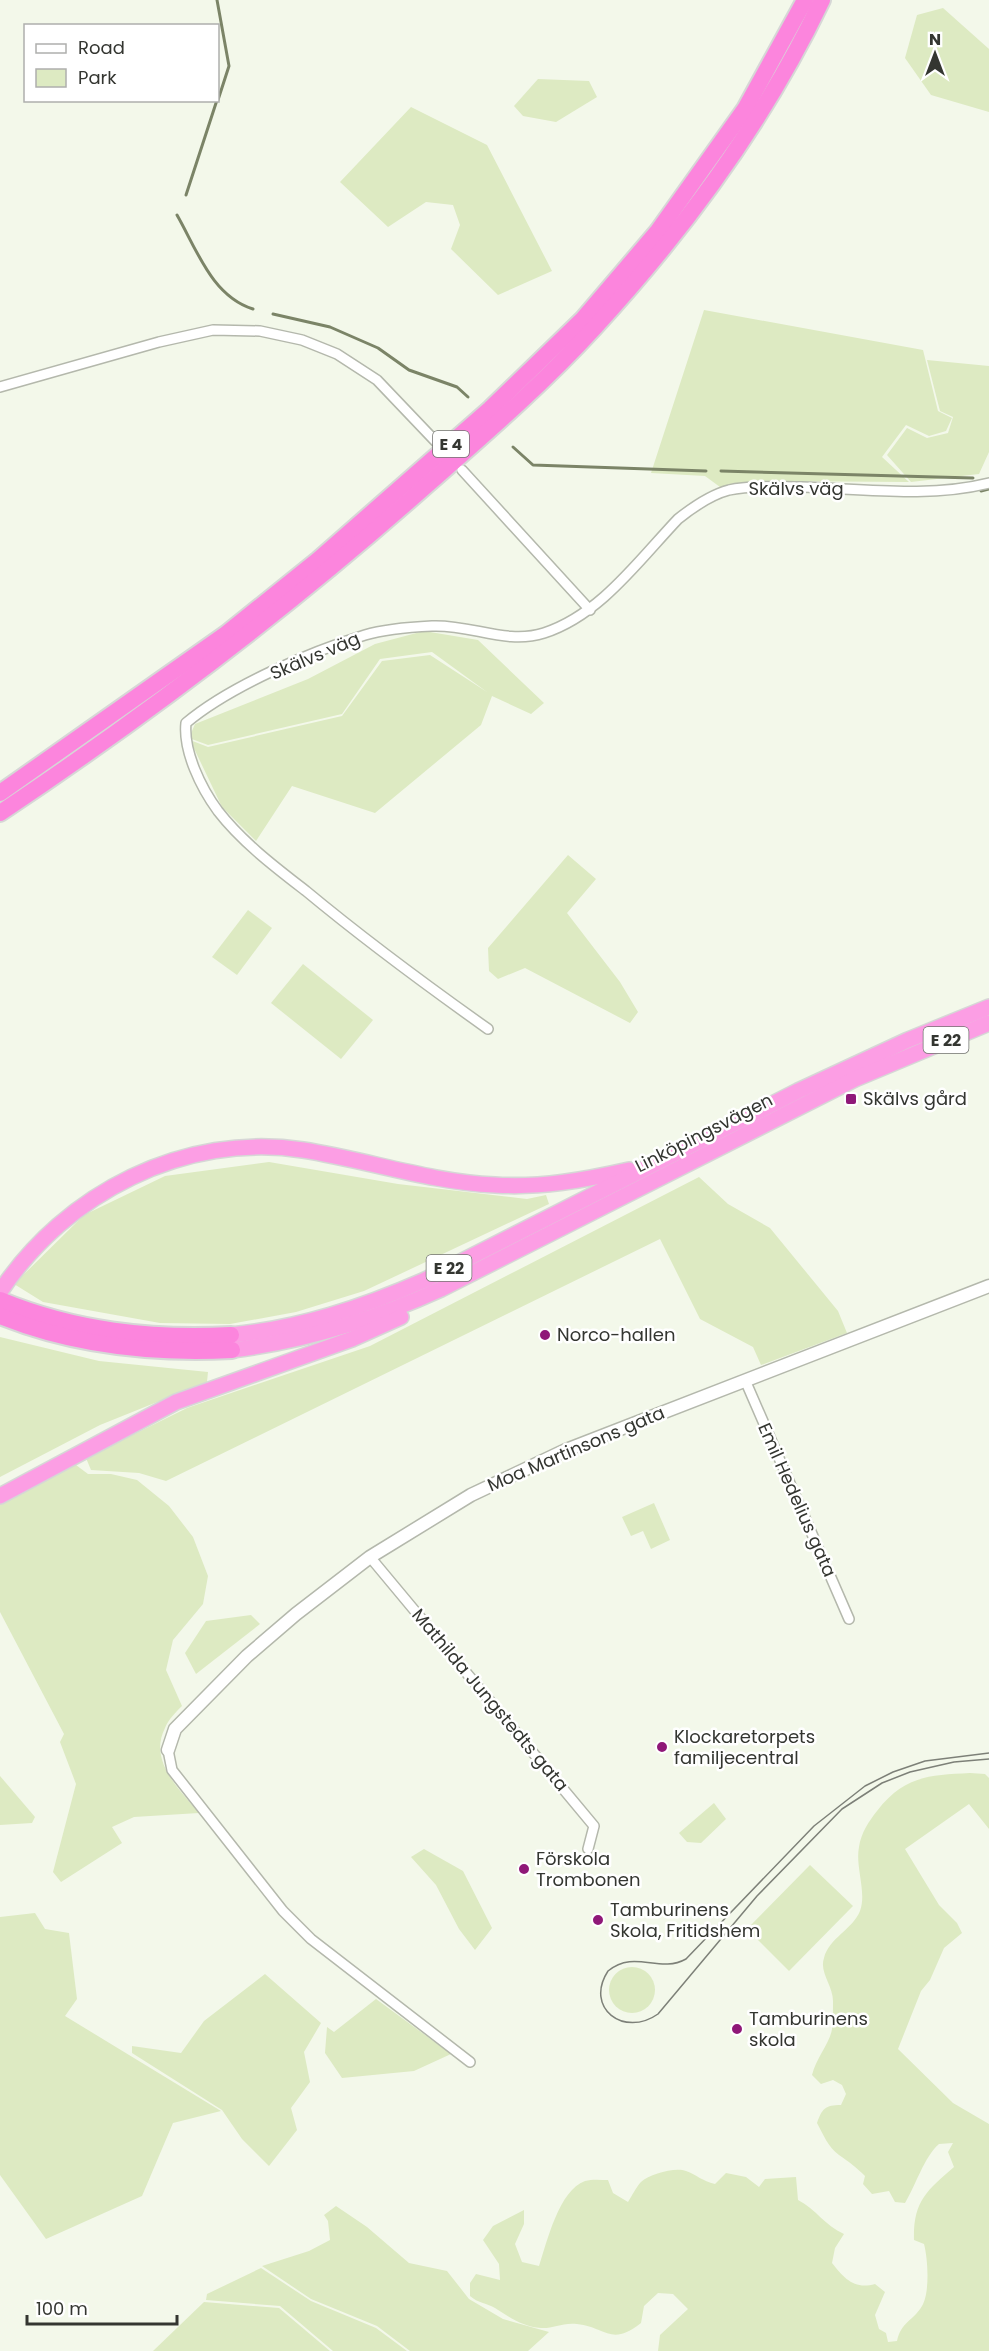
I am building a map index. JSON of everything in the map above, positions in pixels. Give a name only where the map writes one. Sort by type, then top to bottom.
[{"type":"highway","name":"E 4","points":[[0,793],[226,634],[318,560],[490,409],[583,319],[658,231],[745,109],[805,0]]},
{"type":"highway","name":"E 4","points":[[0,813],[172,693],[328,571],[500,420],[594,329],[671,239],[713,183],[758,116],[822,0]]},
{"type":"highway","points":[[0,823],[46,782]]},
{"type":"highway","name":"Linköpingsvägen","points":[[653,1164],[853,1064],[989,1007]]},
{"type":"highway","name":"Linköpingsvägen","points":[[441,1289],[855,1079],[989,1023]]},
{"type":"highway","points":[[0,1292],[20,1264],[47,1236],[99,1195],[152,1167],[207,1152],[268,1147],[300,1150],[446,1179],[505,1186],[580,1181],[653,1164]]},
{"type":"highway","name":"E 22","points":[[0,1300],[52,1318],[119,1333],[232,1343],[378,1301],[425,1280],[653,1164]]},
{"type":"highway","points":[[0,1496],[176,1402],[352,1340],[403,1316],[441,1289]]},
{"type":"highway","name":"E 22","points":[[0,1316],[27,1327],[71,1339],[167,1352],[232,1343],[305,1338],[383,1315],[441,1289]]},
{"type":"street","points":[[0,387],[202,333],[260,331],[302,340],[337,354],[378,380],[438,444]]},
{"type":"street","points":[[462,470],[590,610]]},
{"type":"street","name":"Skälvs väg","points":[[488,1029],[370,944],[255,850],[218,811],[201,782],[184,738],[186,723],[206,706],[294,662],[367,634],[433,626],[462,628],[506,638],[544,633],[590,610],[678,519],[692,507],[727,490],[770,486],[938,491],[967,489],[989,483]]},
{"type":"street","name":"Moa Martinsons gata","points":[[168,1750],[175,1730],[247,1656],[296,1614],[370,1557],[471,1495],[536,1463],[989,1286]]},
{"type":"street","name":"Emil Hedelius gata","points":[[745,1380],[849,1618]]},
{"type":"street","name":"Mathilda Jungstedts gata","points":[[370,1557],[594,1826],[588,1849]]},
{"type":"street","points":[[168,1750],[172,1770],[283,1911],[311,1939],[470,2062]]},
{"type":"green space","points":[[943,8],[989,49],[989,112],[931,95],[905,58],[917,15]]},
{"type":"green space","points":[[538,79],[589,81],[597,97],[556,122],[523,116],[514,106]]},
{"type":"green space","points":[[411,107],[487,145],[552,271],[498,295],[451,249],[460,225],[453,205],[426,202],[388,227],[340,182]]},
{"type":"green space","points":[[704,310],[923,350],[938,411],[952,418],[946,431],[929,436],[906,425],[882,457],[909,482],[769,481],[720,487],[705,476],[651,473]]},
{"type":"green space","points":[[927,360],[989,366],[989,452],[979,474],[911,482],[887,455],[907,428],[927,438],[948,433],[953,417],[940,411]]},
{"type":"green space","points":[[424,631],[478,640],[544,703],[531,714],[492,696],[481,725],[375,813],[292,786],[256,841],[222,807],[190,740],[208,747],[342,716],[382,661],[430,655],[487,692],[432,652],[380,659],[342,714],[208,745],[189,738],[195,724],[308,679],[375,644]]},
{"type":"green space","points":[[568,855],[596,879],[567,913],[620,982],[638,1012],[630,1023],[525,968],[498,979],[489,971],[488,948]]},
{"type":"green space","points":[[248,910],[272,928],[237,975],[212,957]]},
{"type":"green space","points":[[303,964],[373,1020],[341,1059],[271,1003]]},
{"type":"green space","points":[[269,1162],[398,1184],[527,1199],[546,1195],[549,1204],[364,1291],[296,1312],[230,1324],[160,1323],[43,1302],[14,1284],[84,1215],[165,1176]]},
{"type":"green space","points":[[699,1177],[728,1204],[770,1228],[838,1311],[847,1333],[761,1365],[753,1347],[700,1319],[660,1239],[166,1481],[139,1473],[91,1470],[86,1458],[187,1408],[370,1346]]},
{"type":"green space","points":[[0,1337],[99,1361],[208,1372],[207,1382],[100,1425],[0,1477]]},
{"type":"green space","points":[[72,1462],[88,1474],[111,1474],[137,1480],[169,1506],[193,1537],[208,1576],[203,1604],[173,1640],[166,1670],[182,1706],[165,1728],[160,1752],[168,1774],[175,1785],[199,1813],[134,1817],[112,1827],[122,1843],[61,1882],[53,1872],[76,1784],[60,1742],[64,1734],[0,1612],[0,1504]]},
{"type":"green space","points":[[654,1503],[670,1540],[651,1549],[643,1531],[631,1536],[622,1517]]},
{"type":"green space","points":[[251,1615],[260,1624],[196,1674],[185,1653],[206,1621]]},
{"type":"green space","points":[[970,1773],[985,1774],[989,1778],[989,1829],[969,1804],[905,1849],[939,1905],[957,1923],[962,1933],[944,1948],[930,1980],[921,1991],[898,2049],[953,2103],[989,2124],[989,2351],[658,2351],[660,2335],[688,2309],[673,2294],[658,2293],[644,2306],[641,2323],[631,2330],[615,2335],[577,2324],[545,2328],[528,2326],[470,2296],[470,2283],[476,2274],[500,2280],[499,2264],[483,2240],[493,2226],[524,2210],[524,2224],[515,2244],[522,2262],[539,2266],[561,2206],[576,2186],[585,2181],[608,2180],[613,2193],[628,2202],[641,2182],[650,2176],[669,2171],[686,2171],[715,2184],[726,2173],[746,2177],[759,2187],[765,2179],[796,2177],[798,2200],[831,2227],[844,2234],[835,2248],[832,2263],[855,2284],[875,2284],[885,2292],[875,2315],[879,2329],[886,2333],[888,2342],[897,2341],[901,2330],[919,2311],[925,2300],[927,2258],[924,2244],[914,2240],[914,2227],[923,2198],[954,2167],[948,2152],[953,2143],[939,2144],[934,2150],[905,2203],[895,2202],[889,2191],[872,2194],[863,2184],[865,2176],[835,2152],[829,2144],[817,2123],[825,2109],[841,2105],[846,2094],[842,2085],[833,2080],[821,2084],[812,2075],[829,2040],[832,2026],[832,1995],[823,1963],[831,1945],[860,1911],[862,1896],[858,1863],[859,1847],[863,1832],[874,1815],[887,1799],[907,1784],[930,1777]]},
{"type":"green space","points":[[0,1776],[35,1817],[32,1823],[0,1825]]},
{"type":"green space","points":[[714,1803],[726,1819],[701,1843],[687,1842],[679,1833]]},
{"type":"green space","points":[[424,1849],[463,1871],[492,1928],[475,1950],[459,1929],[436,1885],[411,1857]]},
{"type":"green space","points":[[810,1865],[853,1906],[789,1971],[747,1929]]},
{"type":"green space","points":[[35,1913],[45,1929],[69,1933],[77,1999],[65,2016],[221,2111],[173,2123],[142,2196],[46,2239],[0,2175],[0,1917]]},
{"type":"green space","points":[[632,1967],[641,1968],[649,1973],[654,1981],[654,1999],[649,2007],[641,2012],[632,2013],[623,2012],[615,2007],[610,1999],[609,1990],[610,1981],[615,1973],[623,1968]]},
{"type":"green space","points":[[265,1974],[321,2023],[304,2052],[310,2082],[291,2108],[297,2130],[269,2166],[242,2139],[222,2110],[132,2053],[132,2046],[181,2053],[204,2021]]},
{"type":"green space","points":[[376,1999],[451,2054],[414,2071],[342,2078],[325,2053],[327,2027],[334,2032]]},
{"type":"green space","points":[[336,2206],[367,2227],[409,2263],[447,2271],[469,2299],[503,2319],[549,2332],[528,2351],[410,2351],[377,2326],[311,2299],[262,2266],[309,2251],[330,2240],[328,2221],[324,2215]]},
{"type":"green space","points":[[261,2268],[311,2301],[376,2328],[407,2351],[333,2351],[280,2306],[206,2300],[207,2294]]},
{"type":"green space","points":[[204,2302],[279,2308],[330,2351],[153,2351]]},
{"type":"waterway","points":[[217,0],[229,66],[219,97]]},
{"type":"waterway","points":[[186,195],[216,102]]},
{"type":"waterway","points":[[177,215],[199,257],[216,283],[239,303],[253,309]]},
{"type":"waterway","points":[[273,314],[330,327],[378,348],[409,370],[457,387],[468,397]]},
{"type":"waterway","points":[[513,447],[533,465],[706,471]]},
{"type":"waterway","points":[[721,471],[973,478]]},
{"type":"waterway","points":[[981,491],[989,489]]},
{"type":"tram line","points":[[989,1753],[925,1761],[893,1772],[865,1786],[814,1826],[686,1959],[666,1964],[628,1962],[608,1971],[602,1984],[601,1997],[604,2007],[621,2021],[632,2023],[645,2021],[658,2014],[757,1896],[842,1809],[882,1783],[910,1772],[954,1762],[989,1759]]},
{"type":"place","name":"Skälvs gård","points":[[851,1099]]},
{"type":"place","name":"Norco-hallen","points":[[545,1335]]},
{"type":"place","name":"Klockaretorpets familjecentral","points":[[662,1747]]},
{"type":"place","name":"Förskola Trombonen","points":[[524,1869]]},
{"type":"place","name":"Tamburinens Skola, Fritidshem","points":[[598,1920]]},
{"type":"place","name":"Tamburinens skola","points":[[737,2029]]}]
